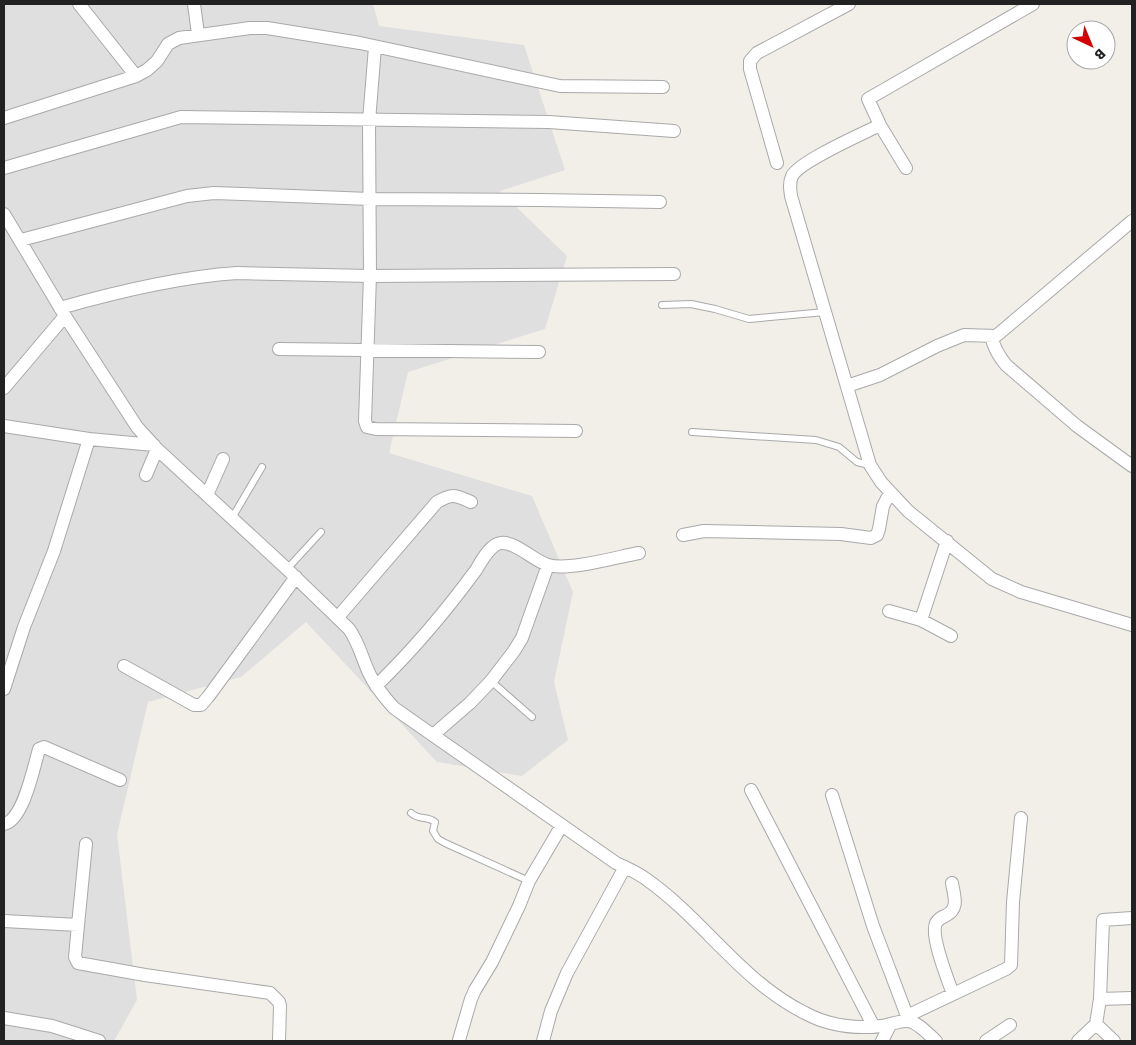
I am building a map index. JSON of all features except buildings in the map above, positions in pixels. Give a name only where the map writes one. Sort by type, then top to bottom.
[{"type":"street","points":[[80,4],[136,76]]},
{"type":"street","points":[[194,4],[198,34]]},
{"type":"street","points":[[777,163],[750,69],[750,61],[757,53],[849,4]]},
{"type":"street","points":[[906,168],[868,102],[870,96],[1033,4]]},
{"type":"street","points":[[4,118],[136,76],[147,70],[168,44],[179,38],[250,28],[267,28],[360,43],[560,86],[663,87]]},
{"type":"street","points":[[375,47],[369,121],[370,276],[365,421],[367,427],[376,429],[576,431]]},
{"type":"street","points":[[4,168],[181,117],[549,122],[674,131]]},
{"type":"street","points":[[880,125],[807,163],[793,174],[790,183],[791,196],[870,465],[890,493],[908,511],[987,575],[1007,587],[1132,625]]},
{"type":"street","points":[[20,240],[203,193],[370,199],[660,202]]},
{"type":"street","points":[[4,214],[62,312],[130,417],[156,447],[338,617],[356,640],[366,667],[376,686],[394,708],[616,863],[641,875],[695,920],[746,972],[788,1004],[804,1013],[834,1024],[861,1028],[890,1025],[1006,970],[1011,965],[1016,867],[1021,818]]},
{"type":"street","points":[[847,386],[880,375],[937,346],[964,336],[996,336],[1132,221]]},
{"type":"street","points":[[4,388],[62,312],[92,299],[215,275],[674,274]]},
{"type":"street","points":[[991,336],[998,356],[1006,364],[1077,426],[1132,466]]},
{"type":"street","points":[[279,349],[368,352],[539,352]]},
{"type":"street","points":[[4,426],[89,440],[156,447]]},
{"type":"street","points":[[4,689],[24,627],[54,552],[89,440]]},
{"type":"street","points":[[146,475],[156,447]]},
{"type":"street","points":[[207,495],[224,459]]},
{"type":"street","points":[[682,535],[704,531],[841,534],[871,538],[877,535],[883,506],[890,493]]},
{"type":"street","points":[[338,617],[437,502],[448,495],[456,495],[471,502]]},
{"type":"street","points":[[921,620],[946,541]]},
{"type":"street","points":[[376,686],[422,637],[468,581],[492,548],[498,543],[506,542],[548,565],[562,566],[582,564],[639,552]]},
{"type":"street","points":[[433,735],[470,703],[491,681],[522,638],[548,565]]},
{"type":"street","points":[[124,666],[194,705],[201,705],[292,573]]},
{"type":"street","points":[[889,612],[921,620],[952,636]]},
{"type":"street","points":[[4,824],[13,819],[19,808],[27,791],[38,753],[44,746],[120,780]]},
{"type":"street","points":[[751,790],[874,1026]]},
{"type":"street","points":[[832,795],[873,926],[908,1018],[936,1041]]},
{"type":"street","points":[[459,1040],[471,999],[492,962],[529,881],[562,825]]},
{"type":"street","points":[[86,844],[75,957],[78,962],[145,975],[270,993],[279,1002],[280,1006],[279,1041]]},
{"type":"street","points":[[543,1041],[551,1011],[566,973],[625,867]]},
{"type":"street","points":[[952,883],[956,906],[954,911],[936,923],[935,930],[939,954],[953,994]]},
{"type":"street","points":[[1078,1041],[1096,1024],[1100,999],[1103,920],[1132,918]]},
{"type":"street","points":[[4,922],[78,925]]},
{"type":"street","points":[[1100,999],[1132,998]]},
{"type":"street","points":[[4,1018],[52,1026],[99,1041]]},
{"type":"street","points":[[1096,1024],[1114,1041]]},
{"type":"street","points":[[882,1041],[890,1025]]},
{"type":"street","points":[[986,1041],[1010,1025]]},
{"type":"lane","points":[[662,305],[691,304],[715,308],[749,319],[825,312]]},
{"type":"lane","points":[[692,432],[816,440],[839,447],[857,462],[870,465]]},
{"type":"lane","points":[[232,518],[262,467]]},
{"type":"lane","points":[[292,573],[321,532]]},
{"type":"lane","points":[[491,681],[532,717]]},
{"type":"lane","points":[[411,813],[415,817],[432,819],[435,822],[434,832],[438,839],[529,881]]},
{"type":"shaded area","points":[[4,4],[373,4],[379,26],[524,45],[565,170],[500,191],[567,256],[545,329],[408,372],[389,453],[532,496],[573,592],[554,682],[568,740],[522,776],[437,762],[306,622],[241,677],[148,702],[117,834],[137,1000],[114,1041],[4,1041]]}]
